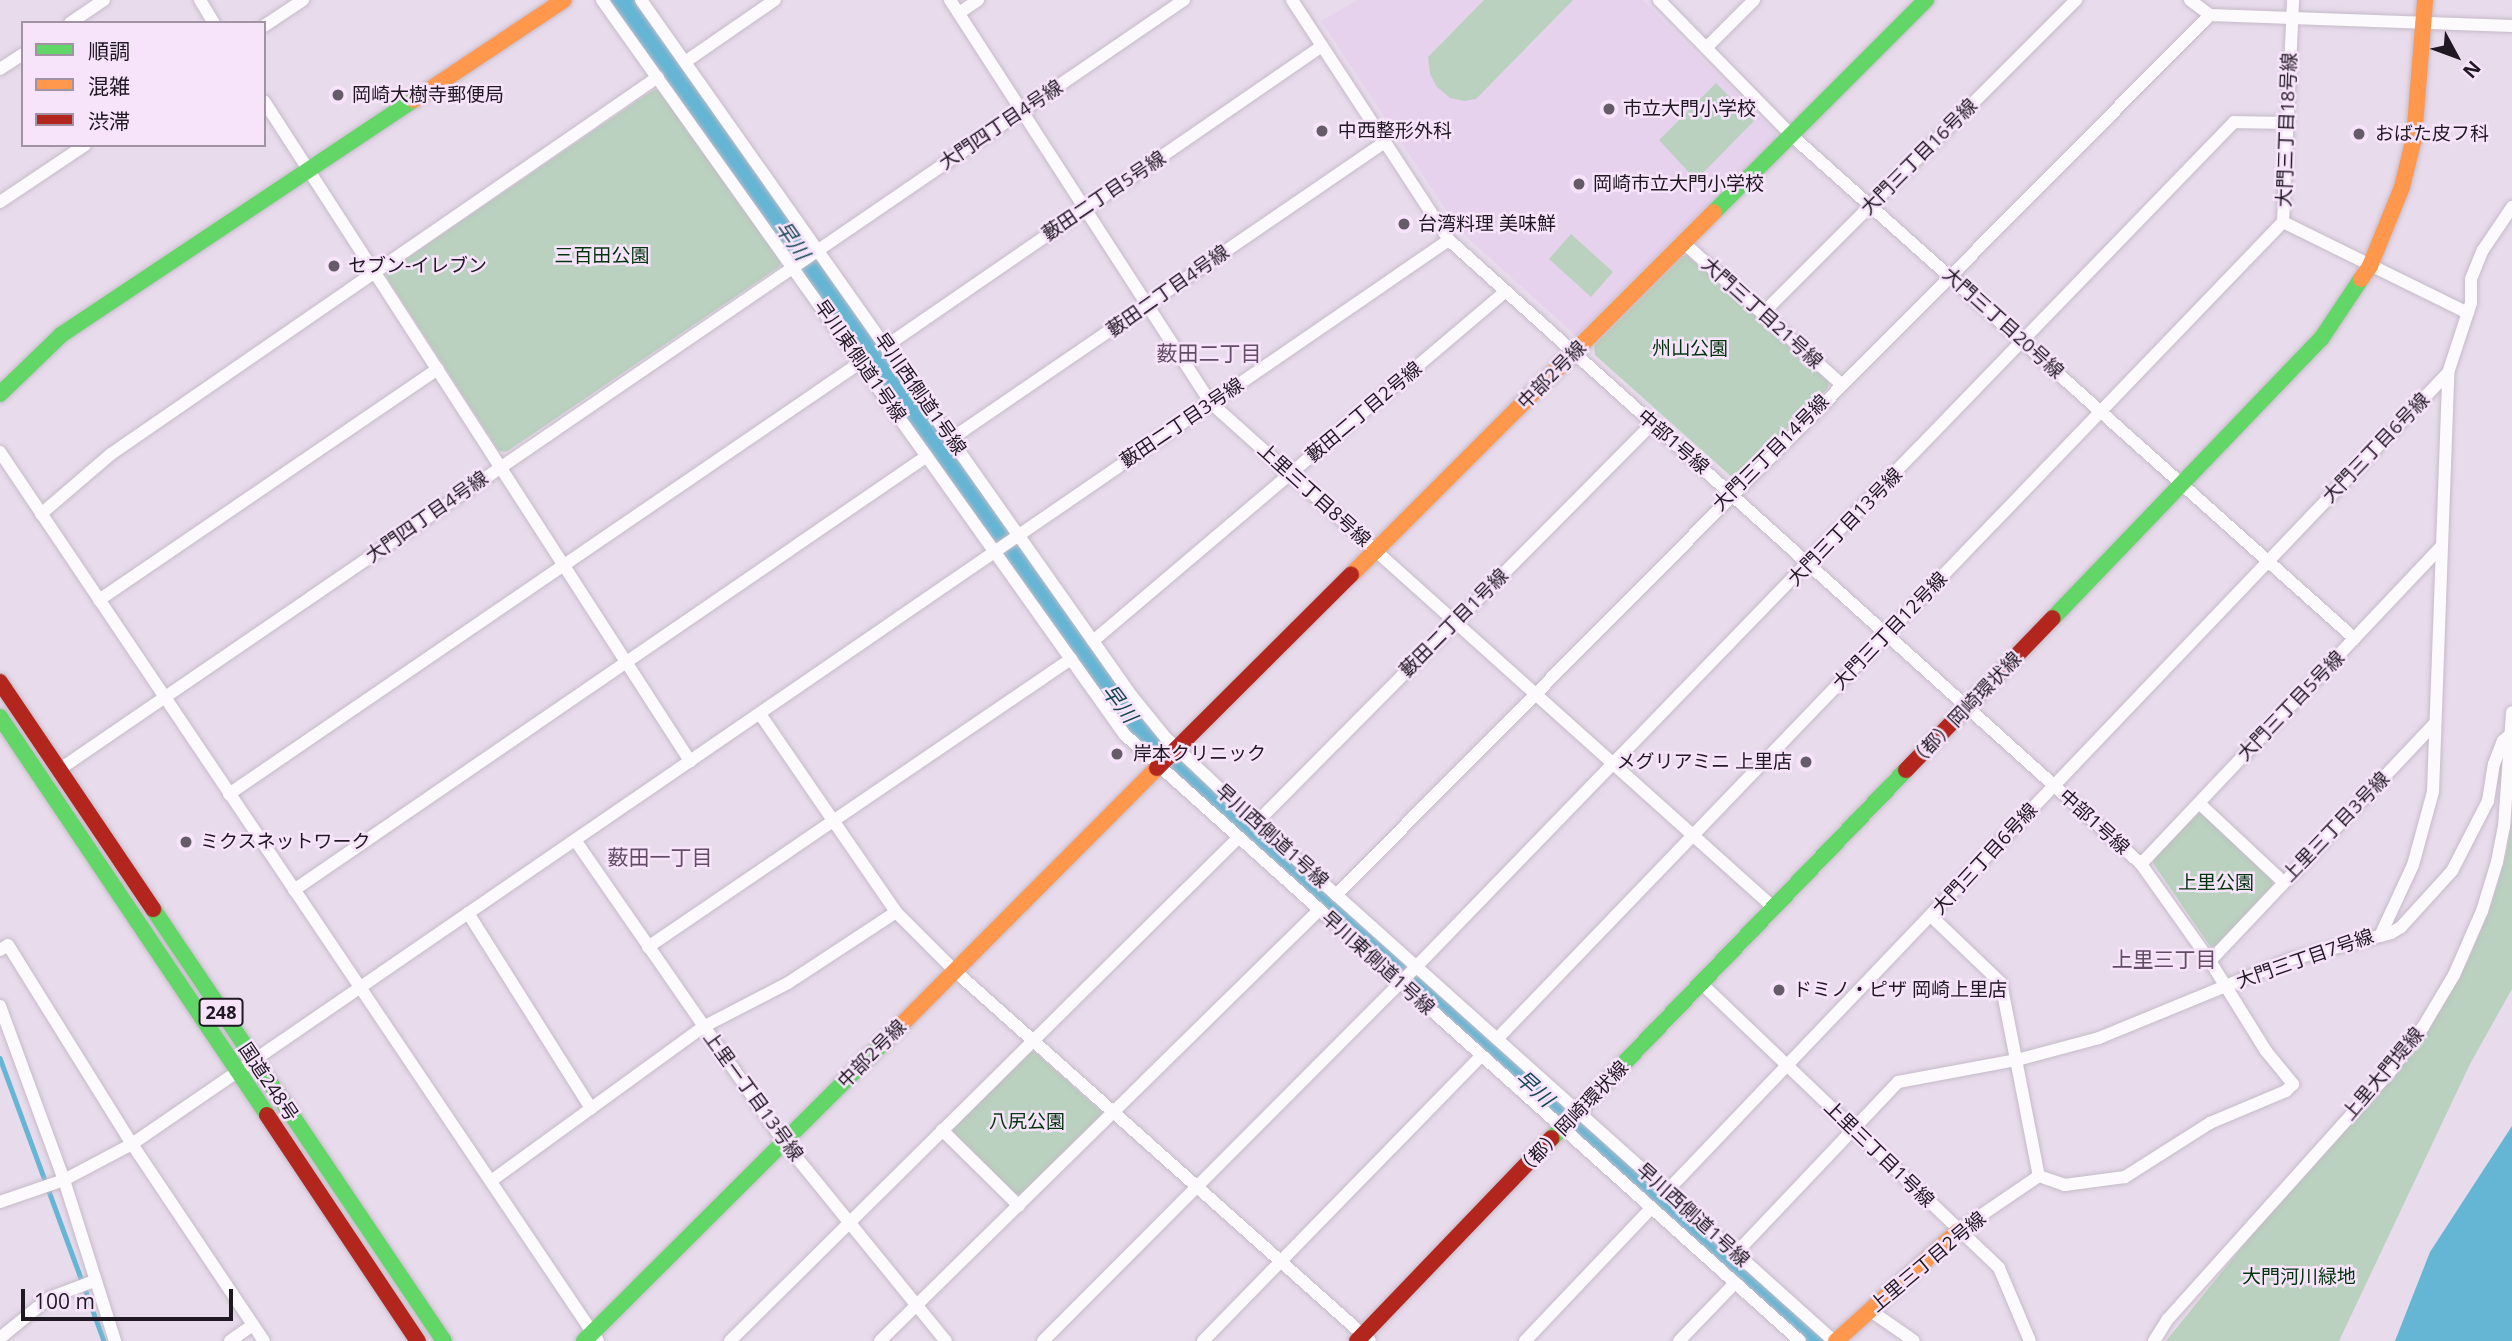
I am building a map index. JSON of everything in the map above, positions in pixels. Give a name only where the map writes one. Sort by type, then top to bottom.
[{"type":"main road","points":[[0,394],[61,335],[564,0]]},
{"type":"main road","name":"中部2号線","points":[[592,1338],[784,1142],[1926,0]]},
{"type":"main road","name":"（都）岡崎環状線","points":[[1363,1339],[2321,339],[2370,266],[2402,187],[2414,138],[2425,0]]},
{"type":"main road","name":"国道248号","points":[[0,682],[444,1341]]},
{"type":"main road","name":"国道248号","points":[[0,717],[418,1341]]},
{"type":"main road","name":"上里三丁目2号線","points":[[1835,1341],[1958,1231]]},
{"type":"street","points":[[73,21],[104,0]]},
{"type":"street","points":[[200,0],[213,21]]},
{"type":"street","points":[[266,25],[303,0]]},
{"type":"street","points":[[41,514],[111,454],[658,77],[602,0]]},
{"type":"street","name":"早川西側道1号線","points":[[641,0],[1131,695],[1177,749],[1416,967],[1835,1341]]},
{"type":"street","points":[[685,62],[775,0]]},
{"type":"street","name":"上里三丁目8号線","points":[[950,0],[1211,403],[1774,908]]},
{"type":"street","points":[[959,13],[978,0]]},
{"type":"street","name":"大門四丁目4号線","points":[[60,769],[1184,0]]},
{"type":"street","name":"中部1号線","points":[[1292,0],[1449,240],[2141,864],[2210,961],[2225,987]]},
{"type":"street","name":"大門三丁目20号線","points":[[1659,0],[1791,135],[2355,639]]},
{"type":"street","points":[[1706,48],[1754,0]]},
{"type":"street","name":"大門三丁目16号線","points":[[1763,313],[2076,0]]},
{"type":"street","points":[[2190,0],[2210,15],[2512,26]]},
{"type":"street","name":"大門三丁目18号線","points":[[2293,0],[2283,222],[2468,313]]},
{"type":"street","name":"大門三丁目14号線","points":[[1336,895],[1731,493],[2210,15]]},
{"type":"street","name":"藪田二丁目5号線","points":[[886,346],[1322,47]]},
{"type":"street","points":[[0,69],[21,55]]},
{"type":"street","name":"早川東側道1号線","points":[[658,77],[1125,735],[1800,1341]]},
{"type":"street","points":[[266,104],[690,761]]},
{"type":"street","name":"大門三丁目13号線","points":[[1043,1341],[1400,984],[1809,565],[2234,122],[2286,123]]},
{"type":"street","name":"藪田二丁目4号線","points":[[951,439],[1385,142]]},
{"type":"street","points":[[0,202],[82,147]]},
{"type":"street","name":"大門三丁目7号線","points":[[1735,1254],[1898,1082],[2017,1060],[2099,1038],[2292,959],[2380,936],[2413,865],[2433,792],[2448,373],[2468,313],[2471,278],[2483,250],[2512,207]]},
{"type":"street","name":"大門三丁目12号線","points":[[1497,1039],[2283,222]]},
{"type":"street","name":"藪田二丁目3号線","points":[[0,1202],[64,1180],[132,1144],[1449,240]]},
{"type":"street","name":"大門三丁目21号線","points":[[1684,243],[1841,384]]},
{"type":"street","name":"藪田二丁目2号線","points":[[1093,641],[1506,291]]},
{"type":"street","points":[[229,794],[861,362]]},
{"type":"street","points":[[99,600],[438,369]]},
{"type":"street","name":"大門三丁目6号線","points":[[1667,1191],[2448,373]]},
{"type":"street","name":"藪田二丁目1号線","points":[[1256,823],[1652,424]]},
{"type":"street","points":[[0,452],[361,986],[592,1338]]},
{"type":"street","points":[[294,890],[927,456]]},
{"type":"street","name":"大門三丁目5号線","points":[[2141,864],[2441,547]]},
{"type":"street","points":[[648,947],[1071,659]]},
{"type":"street","name":"上里大門堤線","points":[[2154,1341],[2168,1318],[2392,1069],[2423,1027],[2454,975],[2482,911],[2497,862],[2504,827],[2512,712]]},
{"type":"street","points":[[760,714],[896,912],[955,971],[1281,1262],[1363,1339]]},
{"type":"street","name":"上里三丁目3号線","points":[[2210,961],[2434,724]]},
{"type":"street","points":[[2380,936],[2401,928],[2452,871],[2488,801],[2494,764],[2503,741],[2510,735]]},
{"type":"street","points":[[2199,803],[2283,882]]},
{"type":"street","points":[[730,1341],[1238,838]]},
{"type":"street","name":"上里一丁目13号線","points":[[575,840],[784,1142],[946,1341]]},
{"type":"street","points":[[880,1341],[1320,910]]},
{"type":"street","points":[[491,1181],[702,1027],[788,983],[896,912]]},
{"type":"street","points":[[468,913],[591,1108]]},
{"type":"street","points":[[1931,916],[2001,983],[2039,1176],[2065,1185],[2125,1177],[2210,1123],[2286,1091],[2293,1084],[2266,1051],[2225,987]]},
{"type":"street","points":[[0,950],[8,945],[132,1144],[264,1341]]},
{"type":"street","name":"上里三丁目1号線","points":[[1702,984],[1999,1268],[2030,1341]]},
{"type":"street","points":[[0,1006],[64,1180],[115,1341]]},
{"type":"street","points":[[1203,1341],[1481,1056]]},
{"type":"street","points":[[942,1130],[1018,1206]]},
{"type":"street","name":"上里三丁目2号線","points":[[1958,1231],[2039,1176]]},
{"type":"street","points":[[1525,1341],[1651,1208]]},
{"type":"street","points":[[0,1338],[49,1298],[94,1281]]},
{"type":"street","points":[[1679,1341],[1735,1283]]},
{"type":"street","points":[[1871,1311],[1914,1341]]},
{"type":"street","points":[[230,1341],[253,1325]]},
{"type":"shaded area","name":"岡崎市立大門小学校","points":[[1357,0],[1643,0],[1776,133],[1776,138],[1576,336],[1459,230],[1321,21]]},
{"type":"green space","points":[[1484,0],[1573,0],[1476,99],[1464,101],[1450,98],[1437,87],[1430,74],[1428,57]]},
{"type":"green space","points":[[1716,83],[1754,121],[1696,180],[1659,140]]},
{"type":"green space","name":"三百田公園","points":[[653,90],[659,90],[781,261],[779,267],[506,452],[499,451],[387,278],[387,272]]},
{"type":"green space","points":[[1571,234],[1613,272],[1591,297],[1549,259]]},
{"type":"green space","name":"州山公園","points":[[1687,255],[1829,382],[1828,388],[1737,478],[1733,478],[1595,355],[1594,345],[1682,256]]},
{"type":"green space","name":"上里公園","points":[[2198,813],[2204,813],[2272,878],[2273,885],[2215,947],[2210,946],[2153,863],[2153,859]]},
{"type":"green space","name":"大門河川緑地","points":[[2512,820],[2512,989],[2470,1064],[2339,1341],[2166,1341],[2255,1231],[2397,1073],[2429,1030],[2468,961],[2491,906],[2505,858]]},
{"type":"green space","name":"八尻公園","points":[[1030,1052],[1035,1052],[1102,1112],[1021,1194],[1013,1195],[953,1136],[953,1129]]},
{"type":"water","points":[[2512,1126],[2512,1341],[2395,1341],[2430,1252]]},
{"type":"waterway","name":"早川","points":[[624,0],[1125,712],[1155,746],[1817,1341]]},
{"type":"waterway","points":[[0,1058],[104,1341]]},
{"type":"traffic: fast","points":[[1714,212],[1926,0]]},
{"type":"traffic: fast","points":[[0,394],[61,335],[414,100]]},
{"type":"traffic: fast","points":[[2053,618],[2321,339],[2361,279]]},
{"type":"traffic: fast","points":[[0,717],[267,1115]]},
{"type":"traffic: fast","points":[[1552,1138],[1906,770]]},
{"type":"traffic: fast","points":[[153,909],[444,1341]]},
{"type":"traffic: fast","points":[[584,1341],[883,1043]]},
{"type":"traffic: slow","points":[[414,100],[564,0]]},
{"type":"traffic: slow","points":[[2361,279],[2370,266],[2402,187],[2414,138],[2425,0]]},
{"type":"traffic: slow","points":[[1351,575],[1714,212]]},
{"type":"traffic: slow","points":[[883,1043],[1157,768]]},
{"type":"traffic: slow","points":[[1836,1341],[1958,1231]]},
{"type":"traffic: jam","points":[[1157,768],[1351,575]]},
{"type":"traffic: jam","points":[[1906,770],[2053,618]]},
{"type":"traffic: jam","points":[[0,682],[153,909]]},
{"type":"traffic: jam","points":[[267,1115],[418,1341]]},
{"type":"traffic: jam","points":[[1357,1341],[1552,1138]]},
{"type":"place","name":"岡崎大樹寺郵便局","points":[[338,95]]},
{"type":"place","name":"市立大門小学校","points":[[1609,109]]},
{"type":"place","name":"中西整形外科","points":[[1322,131]]},
{"type":"place","name":"おばた皮フ科","points":[[2359,134]]},
{"type":"place","name":"岡崎市立大門小学校","points":[[1579,184]]},
{"type":"place","name":"台湾料理 美味鮮","points":[[1404,224]]},
{"type":"place","name":"セブン-イレブン","points":[[334,266]]},
{"type":"place","name":"岸本クリニック","points":[[1117,754]]},
{"type":"place","name":"メグリアミニ 上里店","points":[[1806,762]]},
{"type":"place","name":"ミクスネットワーク","points":[[186,842]]},
{"type":"place","name":"ドミノ・ピザ 岡崎上里店","points":[[1779,990]]},
{"type":"district","name":"薮田二丁目","points":[[1209,353]]},
{"type":"district","name":"薮田一丁目","points":[[660,857]]},
{"type":"district","name":"上里三丁目","points":[[2164,959]]}]
